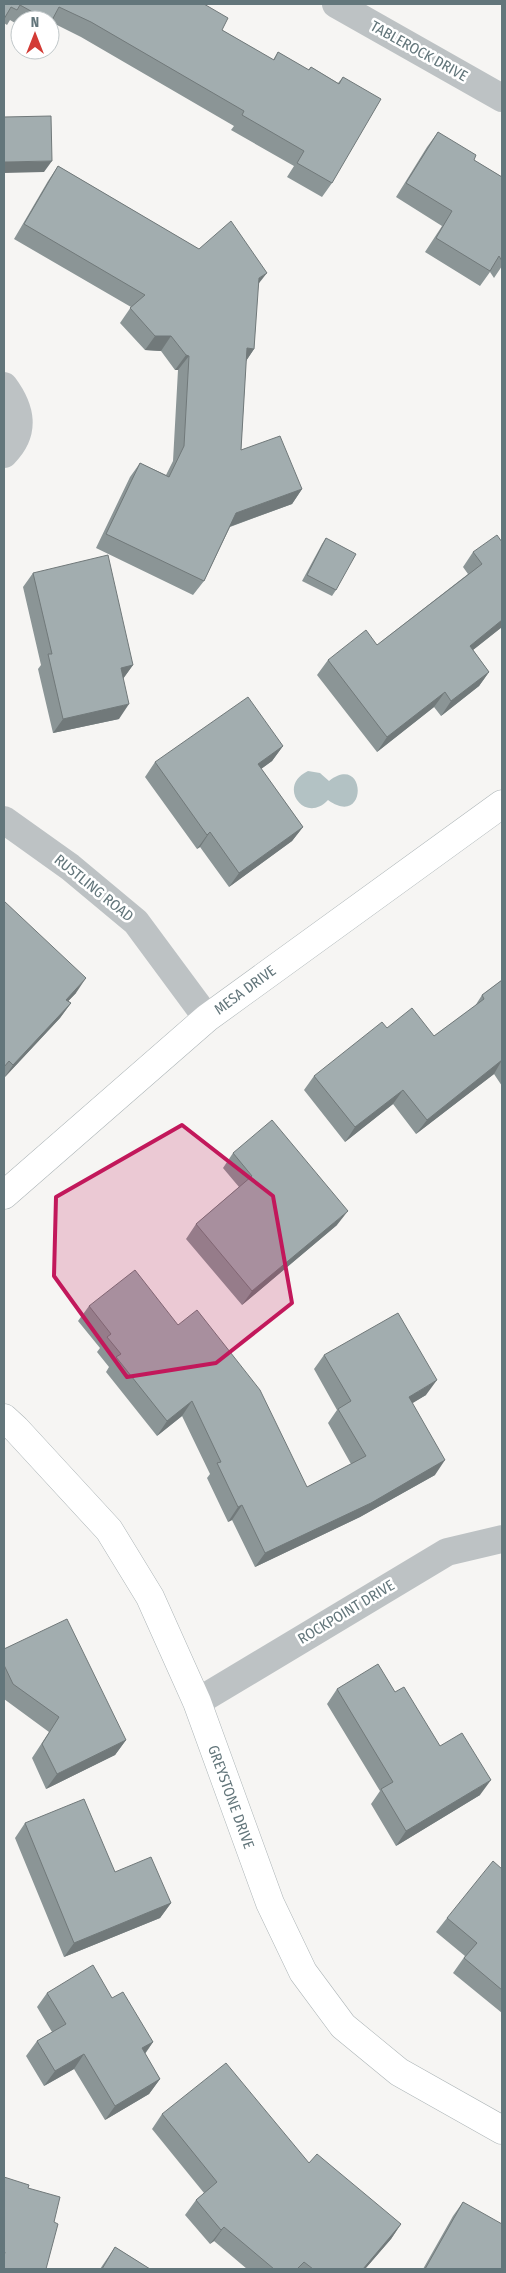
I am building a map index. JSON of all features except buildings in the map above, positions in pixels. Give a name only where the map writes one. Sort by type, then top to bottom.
[{"type":"street","name":"TABLEROCK DRIVE","points":[[336,4],[502,98]]},
{"type":"street","points":[[4,386],[10,395],[20,422],[12,446],[4,454]]},
{"type":"street","name":"MESA DRIVE","points":[[4,1195],[207,1018],[502,804]]},
{"type":"street","name":"RUSTLING ROAD","points":[[4,820],[70,866],[136,922],[207,1018]]},
{"type":"street","name":"GREYSTONE DRIVE","points":[[4,1418],[109,1530],[150,1597],[197,1702],[270,1903],[304,1972],[343,2026],[399,2072],[502,2130]]},
{"type":"street","name":"ROCKPOINT DRIVE","points":[[197,1702],[447,1552],[502,1540]]},
{"type":"highlighted area","points":[[182,1125],[273,1196],[292,1303],[216,1363],[127,1377],[54,1276],[56,1197]]},
{"type":"shaded area","points":[[308,771],[320,773],[329,781],[342,775],[351,776],[356,782],[358,791],[356,799],[350,805],[341,806],[328,800],[319,807],[303,806],[297,800],[294,793],[294,785]]}]
